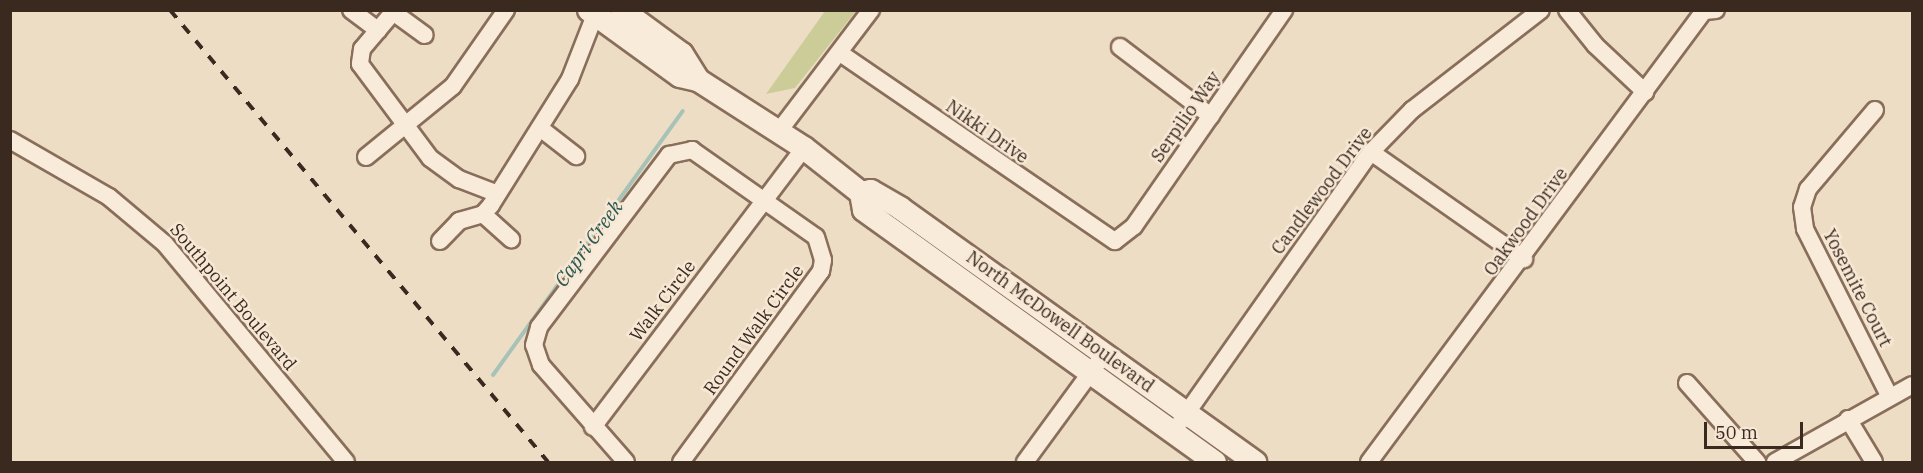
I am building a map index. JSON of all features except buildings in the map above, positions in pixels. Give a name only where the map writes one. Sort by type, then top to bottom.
[{"type":"main road","name":"North McDowell Boulevard","points":[[622,10],[682,54],[698,80]]},
{"type":"main road","name":"North McDowell Boulevard","points":[[592,13],[680,76],[698,80],[779,131],[861,193],[871,191],[900,208],[1179,423],[1255,462]]},
{"type":"main road","name":"North McDowell Boulevard","points":[[1179,423],[1215,462]]},
{"type":"street","points":[[351,10],[378,30]]},
{"type":"street","points":[[366,157],[453,86],[506,10]]},
{"type":"street","points":[[779,131],[871,10]]},
{"type":"street","name":"Serpilio Way","points":[[1114,241],[1134,226],[1284,10]]},
{"type":"street","name":"Candlewood Drive","points":[[1179,423],[1371,152],[1412,110],[1541,10]]},
{"type":"street","points":[[1567,10],[1595,45],[1645,92]]},
{"type":"street","points":[[425,35],[394,11],[362,49],[360,64],[430,158],[459,179],[495,193]]},
{"type":"street","name":"Oakwood Drive","points":[[1369,462],[1524,259],[1645,92],[1708,11]]},
{"type":"street","points":[[440,242],[459,221],[483,214],[540,129],[570,79],[592,13]]},
{"type":"street","points":[[1120,46],[1211,116]]},
{"type":"street","name":"Nikki Drive","points":[[840,53],[1114,241]]},
{"type":"street","name":"Yosemite Court","points":[[1875,110],[1808,189],[1802,207],[1805,229],[1890,397]]},
{"type":"street","points":[[540,129],[576,156]]},
{"type":"street","name":"Southpoint Boulevard","points":[[10,140],[109,197],[157,236],[346,462]]},
{"type":"street","points":[[765,200],[804,148]]},
{"type":"street","name":"Round Walk Circle","points":[[626,462],[541,365],[534,345],[538,327],[669,155],[692,150],[816,237],[823,260],[821,271],[681,462]]},
{"type":"street","points":[[1371,152],[1524,259]]},
{"type":"street","name":"Walk Circle","points":[[593,426],[765,200]]},
{"type":"street","points":[[483,214],[511,239]]},
{"type":"street","points":[[1025,462],[1098,362]]},
{"type":"street","points":[[1687,383],[1757,462]]},
{"type":"street","points":[[1775,462],[1912,385]]},
{"type":"street","points":[[1848,419],[1874,462]]},
{"type":"green space","points":[[825,11],[856,11],[795,88],[766,94]]},
{"type":"waterway","name":"Capri Creek","points":[[493,375],[683,111]]},
{"type":"railway","points":[[170,10],[548,462]]}]
